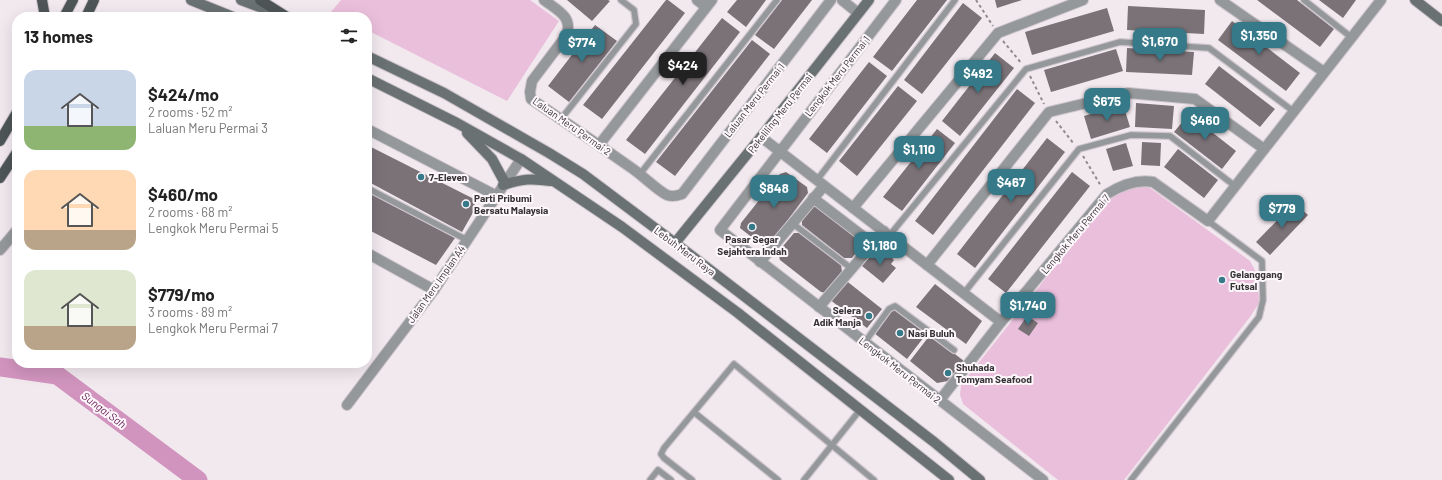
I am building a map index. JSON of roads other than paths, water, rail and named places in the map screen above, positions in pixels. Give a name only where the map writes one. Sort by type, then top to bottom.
[{"type":"main road","points":[[42,0],[44,12]]},
{"type":"main road","points":[[67,12],[73,0]]},
{"type":"main road","points":[[88,12],[94,0]]},
{"type":"main road","points":[[191,0],[221,12]]},
{"type":"main road","points":[[242,0],[274,12]]},
{"type":"main road","points":[[260,0],[279,12]]},
{"type":"main road","name":"Pekeliling Meru Permai","points":[[675,243],[869,0]]},
{"type":"main road","points":[[1415,0],[1442,20]]},
{"type":"main road","name":"Lebuh Meru Raya","points":[[372,58],[444,94],[549,153],[583,174],[934,442],[980,480]]},
{"type":"main road","name":"Lebuh Meru Raya","points":[[372,80],[457,123],[521,159],[622,227],[738,313],[929,466],[949,480]]},
{"type":"main road","points":[[0,141],[12,121]]},
{"type":"main road","points":[[457,123],[492,159],[504,184],[529,179],[555,182]]},
{"type":"main road","points":[[0,178],[12,160]]},
{"type":"main road","points":[[934,442],[974,480]]},
{"type":"main road","points":[[929,466],[941,480]]},
{"type":"street","name":"Laluan Meru Permai 2","points":[[544,0],[566,17],[568,31],[566,36],[532,81],[530,95],[531,99],[640,174],[662,192],[673,196]]},
{"type":"street","points":[[599,145],[709,4],[697,0]]},
{"type":"street","name":"Laluan Meru Permai 1","points":[[673,196],[682,194],[832,0]]},
{"type":"street","points":[[842,0],[858,13]]},
{"type":"street","name":"Lengkok Meru Permai 1","points":[[779,151],[896,0]]},
{"type":"street","points":[[853,208],[998,33],[1084,0]]},
{"type":"street","points":[[1220,0],[1324,72]]},
{"type":"street","points":[[1208,221],[1381,0]]},
{"type":"street","points":[[928,265],[1049,112],[1128,93],[1195,99],[1264,148]]},
{"type":"street","points":[[372,132],[497,196]]},
{"type":"street","points":[[761,137],[1001,322]]},
{"type":"street","name":"Lengkok Meru Permai 2","points":[[779,151],[720,230],[1043,480]]},
{"type":"street","name":"Jalan Meru Impian A4","points":[[347,405],[434,290],[521,159]]},
{"type":"street","name":"Lengkok Meru Permai 7","points":[[940,400],[1001,322],[1107,194],[1115,189],[1132,183],[1147,181],[1152,182],[1208,221]]},
{"type":"street","points":[[760,262],[813,198],[820,183]]},
{"type":"street","points":[[813,198],[873,244]]},
{"type":"street","points":[[819,307],[873,244],[886,234]]},
{"type":"street","points":[[0,250],[12,236]]},
{"type":"street","points":[[372,256],[434,290]]},
{"type":"lane","points":[[561,119],[636,24],[634,10],[621,0]]},
{"type":"lane","points":[[640,174],[777,0]]},
{"type":"lane","points":[[820,183],[955,0]]},
{"type":"lane","points":[[1304,0],[1351,37]]},
{"type":"lane","points":[[886,234],[1026,70],[1120,42],[1209,48],[1293,112]]},
{"type":"lane","points":[[964,293],[1079,149],[1131,135],[1170,136],[1235,186]]},
{"type":"lane","points":[[372,191],[467,240]]},
{"type":"lane","points":[[1131,480],[1259,317],[1263,300],[1262,261],[1208,221]]},
{"type":"lane","points":[[792,223],[852,269]]},
{"type":"lane","points":[[865,342],[889,309],[896,306],[954,350]]},
{"type":"lane","points":[[692,480],[661,454],[664,448],[695,413],[734,364],[874,480]]},
{"type":"lane","points":[[804,480],[860,410]]},
{"type":"lane","points":[[695,413],[778,480]]},
{"type":"lane","points":[[650,480],[658,470],[671,480]]},
{"type":"waterway","name":"Sungai Sah","points":[[0,367],[57,375],[198,480]]},
{"type":"place","name":"7-Eleven","points":[[421,177]]},
{"type":"place","name":"Parti Pribumi Bersatu Malaysia","points":[[466,204]]},
{"type":"place","name":"Pasar Segar Sejahtera Indah","points":[[752,227]]},
{"type":"place","name":"Gelanggang Futsal","points":[[1222,280]]},
{"type":"place","name":"Selera Adik Manja","points":[[869,316]]},
{"type":"place","name":"Nasi Buluh","points":[[900,333]]},
{"type":"place","name":"Shuhada Tomyam Seafood","points":[[948,373]]}]
